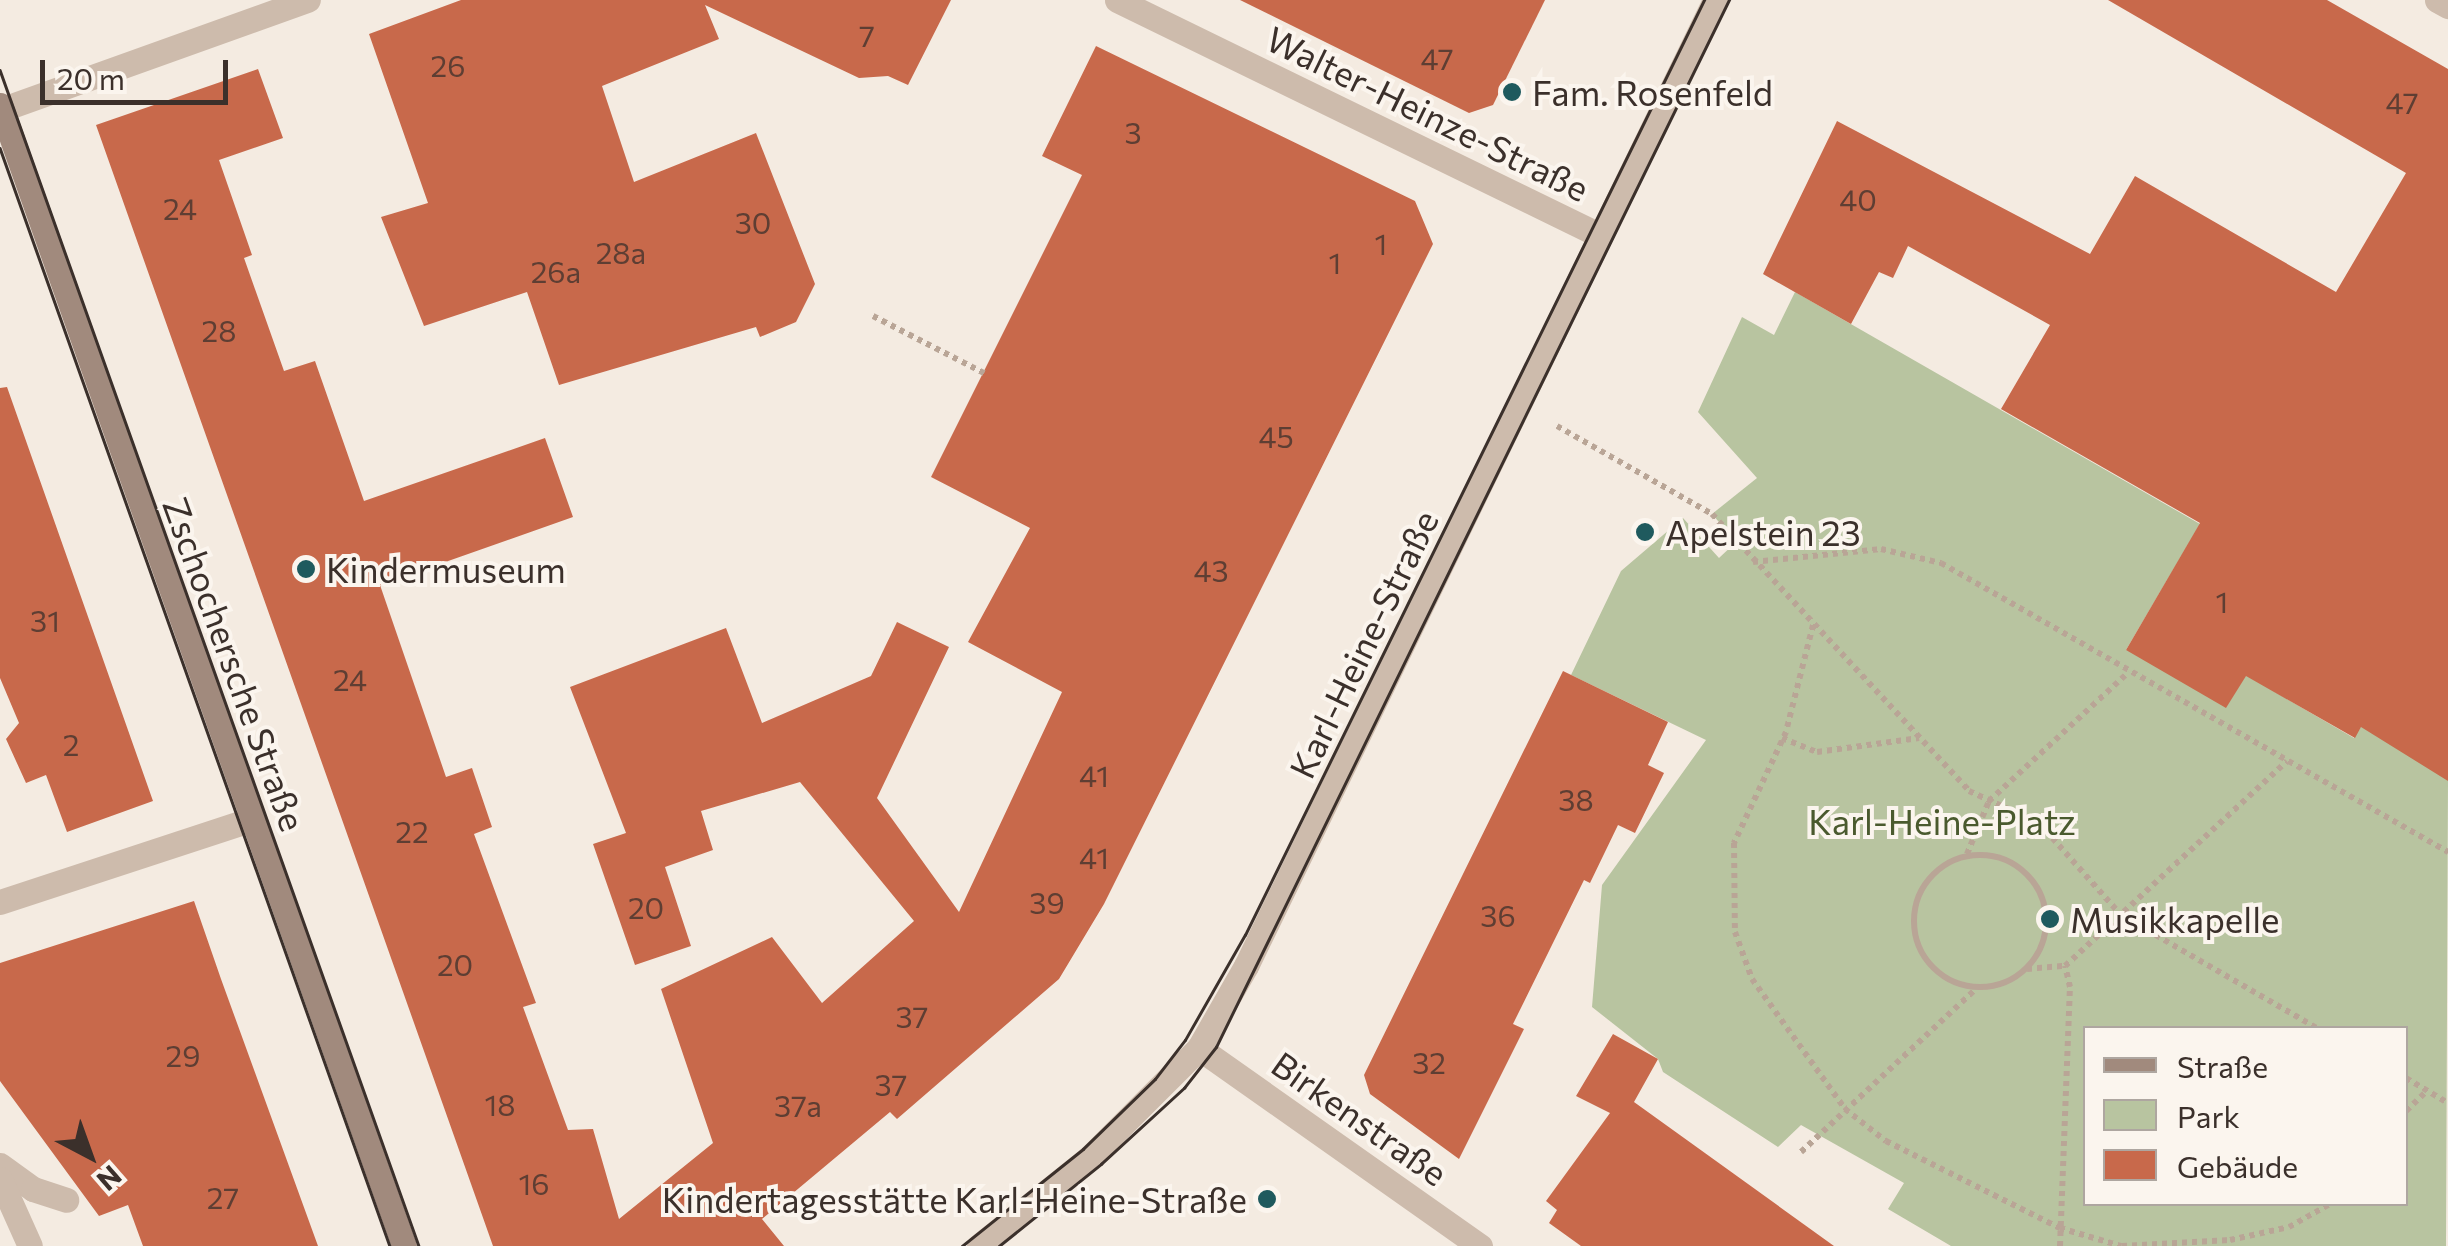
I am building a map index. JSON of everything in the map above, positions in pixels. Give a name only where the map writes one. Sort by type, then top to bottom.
[{"type":"main road","name":"Zschochersche Straße","points":[[0,108],[404,1246]]},
{"type":"street","points":[[0,108],[308,0]]},
{"type":"street","name":"Walter-Heinze-Straße","points":[[1117,0],[1601,236]]},
{"type":"street","name":"Karl-Heine-Straße","points":[[979,1246],[1090,1157],[1199,1048],[1246,966],[1715,0]]},
{"type":"street","points":[[2437,0],[2448,6]]},
{"type":"street","points":[[0,902],[253,819]]},
{"type":"street","name":"Birkenstraße","points":[[1199,1048],[1480,1246]]},
{"type":"street","points":[[0,1165],[32,1189],[66,1200]]},
{"type":"street","points":[[0,1179],[30,1246]]},
{"type":"path","points":[[873,316],[984,373]]},
{"type":"path","points":[[1518,405],[1690,498],[1969,791],[2039,824],[2121,915],[2313,1026]]},
{"type":"path","points":[[1753,562],[1881,550],[1941,563],[2448,852]]},
{"type":"path","points":[[1814,625],[1803,681],[1782,738],[1734,843],[1736,932],[1752,979],[1844,1110],[1930,1165],[2060,1228],[2121,1246],[2245,1237],[2289,1228],[2327,1206]]},
{"type":"path","points":[[1967,854],[1989,800],[2129,672]]},
{"type":"path","points":[[1782,738],[1817,752],[1920,738]]},
{"type":"path","points":[[2027,969],[2065,966],[2287,761]]},
{"type":"path","points":[[1967,854],[2000,856],[2024,870],[2041,892],[2043,946],[2027,969],[2004,984],[1976,988],[1945,979],[1934,968],[1912,926],[1918,893],[1937,868],[1967,854]]},
{"type":"path","points":[[2060,1246],[2070,987],[2065,966]]},
{"type":"path","points":[[1801,1152],[1976,988]]},
{"type":"path","points":[[2408,1079],[2448,1103]]},
{"type":"path","points":[[2408,1109],[2428,1091]]},
{"type":"green space","name":"Karl-Heine-Platz","points":[[1795,292],[2200,524],[2126,650],[2253,664],[2275,692],[2354,738],[2392,675],[2448,781],[2446,1246],[1951,1246],[1888,1209],[1904,1183],[1801,1125],[1778,1147],[1663,1072],[1658,1059],[1592,1007],[1602,885],[1706,740],[1571,675],[1621,571],[1683,518],[1719,558],[1736,542],[1712,514],[1757,478],[1698,412],[1742,317],[1774,335]]},
{"type":"building","points":[[461,0],[951,0],[908,85],[888,76],[859,78],[705,5],[719,39],[602,86],[634,182],[756,133],[815,284],[796,322],[760,337],[756,327],[559,385],[527,292],[424,326],[381,217],[428,203],[369,34]]},
{"type":"building","points":[[1240,0],[1545,0],[1493,105],[1469,113]]},
{"type":"building","points":[[2108,0],[2327,0],[2448,69],[2448,781],[2361,727],[2355,738],[2246,676],[2226,708],[2126,650],[2200,523],[2001,409],[2050,325],[1908,246],[1893,278],[1879,272],[1851,324],[1763,274],[1837,121],[2090,254],[2135,176],[2336,292],[2406,173]]},
{"type":"building","points":[[1096,46],[1415,201],[1433,244],[1104,904],[1059,979],[897,1119],[890,1112],[762,1219],[784,1246],[493,1246],[96,125],[258,69],[283,138],[219,160],[252,255],[244,258],[284,371],[315,361],[364,501],[545,438],[573,517],[380,585],[446,777],[472,768],[492,827],[474,834],[536,1003],[523,1007],[568,1130],[593,1129],[619,1219],[713,1143],[661,989],[772,937],[822,1003],[914,921],[800,782],[701,811],[713,850],[665,867],[691,946],[635,965],[593,844],[626,833],[570,687],[726,628],[762,723],[871,676],[897,622],[949,647],[877,798],[959,912],[1062,692],[968,642],[1030,528],[931,477],[1082,175],[1042,156]]},
{"type":"building","points":[[7,387],[153,801],[67,832],[46,775],[26,783],[6,739],[19,723],[0,678],[0,388]]},
{"type":"building","points":[[1563,671],[1668,722],[1648,765],[1664,773],[1635,833],[1618,825],[1590,883],[1584,880],[1513,1024],[1524,1029],[1459,1159],[1370,1094],[1364,1075]]},
{"type":"building","points":[[194,901],[318,1246],[143,1246],[128,1205],[99,1216],[0,1081],[0,963]]},
{"type":"building","points":[[1613,1034],[1658,1059],[1634,1102],[1834,1246],[1581,1246],[1549,1223],[1557,1210],[1546,1201],[1610,1113],[1576,1096]]},
{"type":"tram line","points":[[962,1246],[1083,1149],[1155,1079],[1185,1040],[1245,935],[1704,0]]},
{"type":"tram line","points":[[999,1246],[1101,1164],[1184,1088],[1216,1047],[1729,0]]},
{"type":"tram line","points":[[0,70],[419,1246]]},
{"type":"tram line","points":[[0,148],[390,1246]]},
{"type":"place","name":"Fam. Rosenfeld","points":[[1512,92]]},
{"type":"place","name":"Apelstein 23","points":[[1645,532]]},
{"type":"place","name":"Kindermuseum","points":[[306,569]]},
{"type":"place","name":"Musikkapelle","points":[[2050,919]]},
{"type":"place","name":"Kindertagesstätte Karl-Heine-Straße","points":[[1267,1199]]}]
